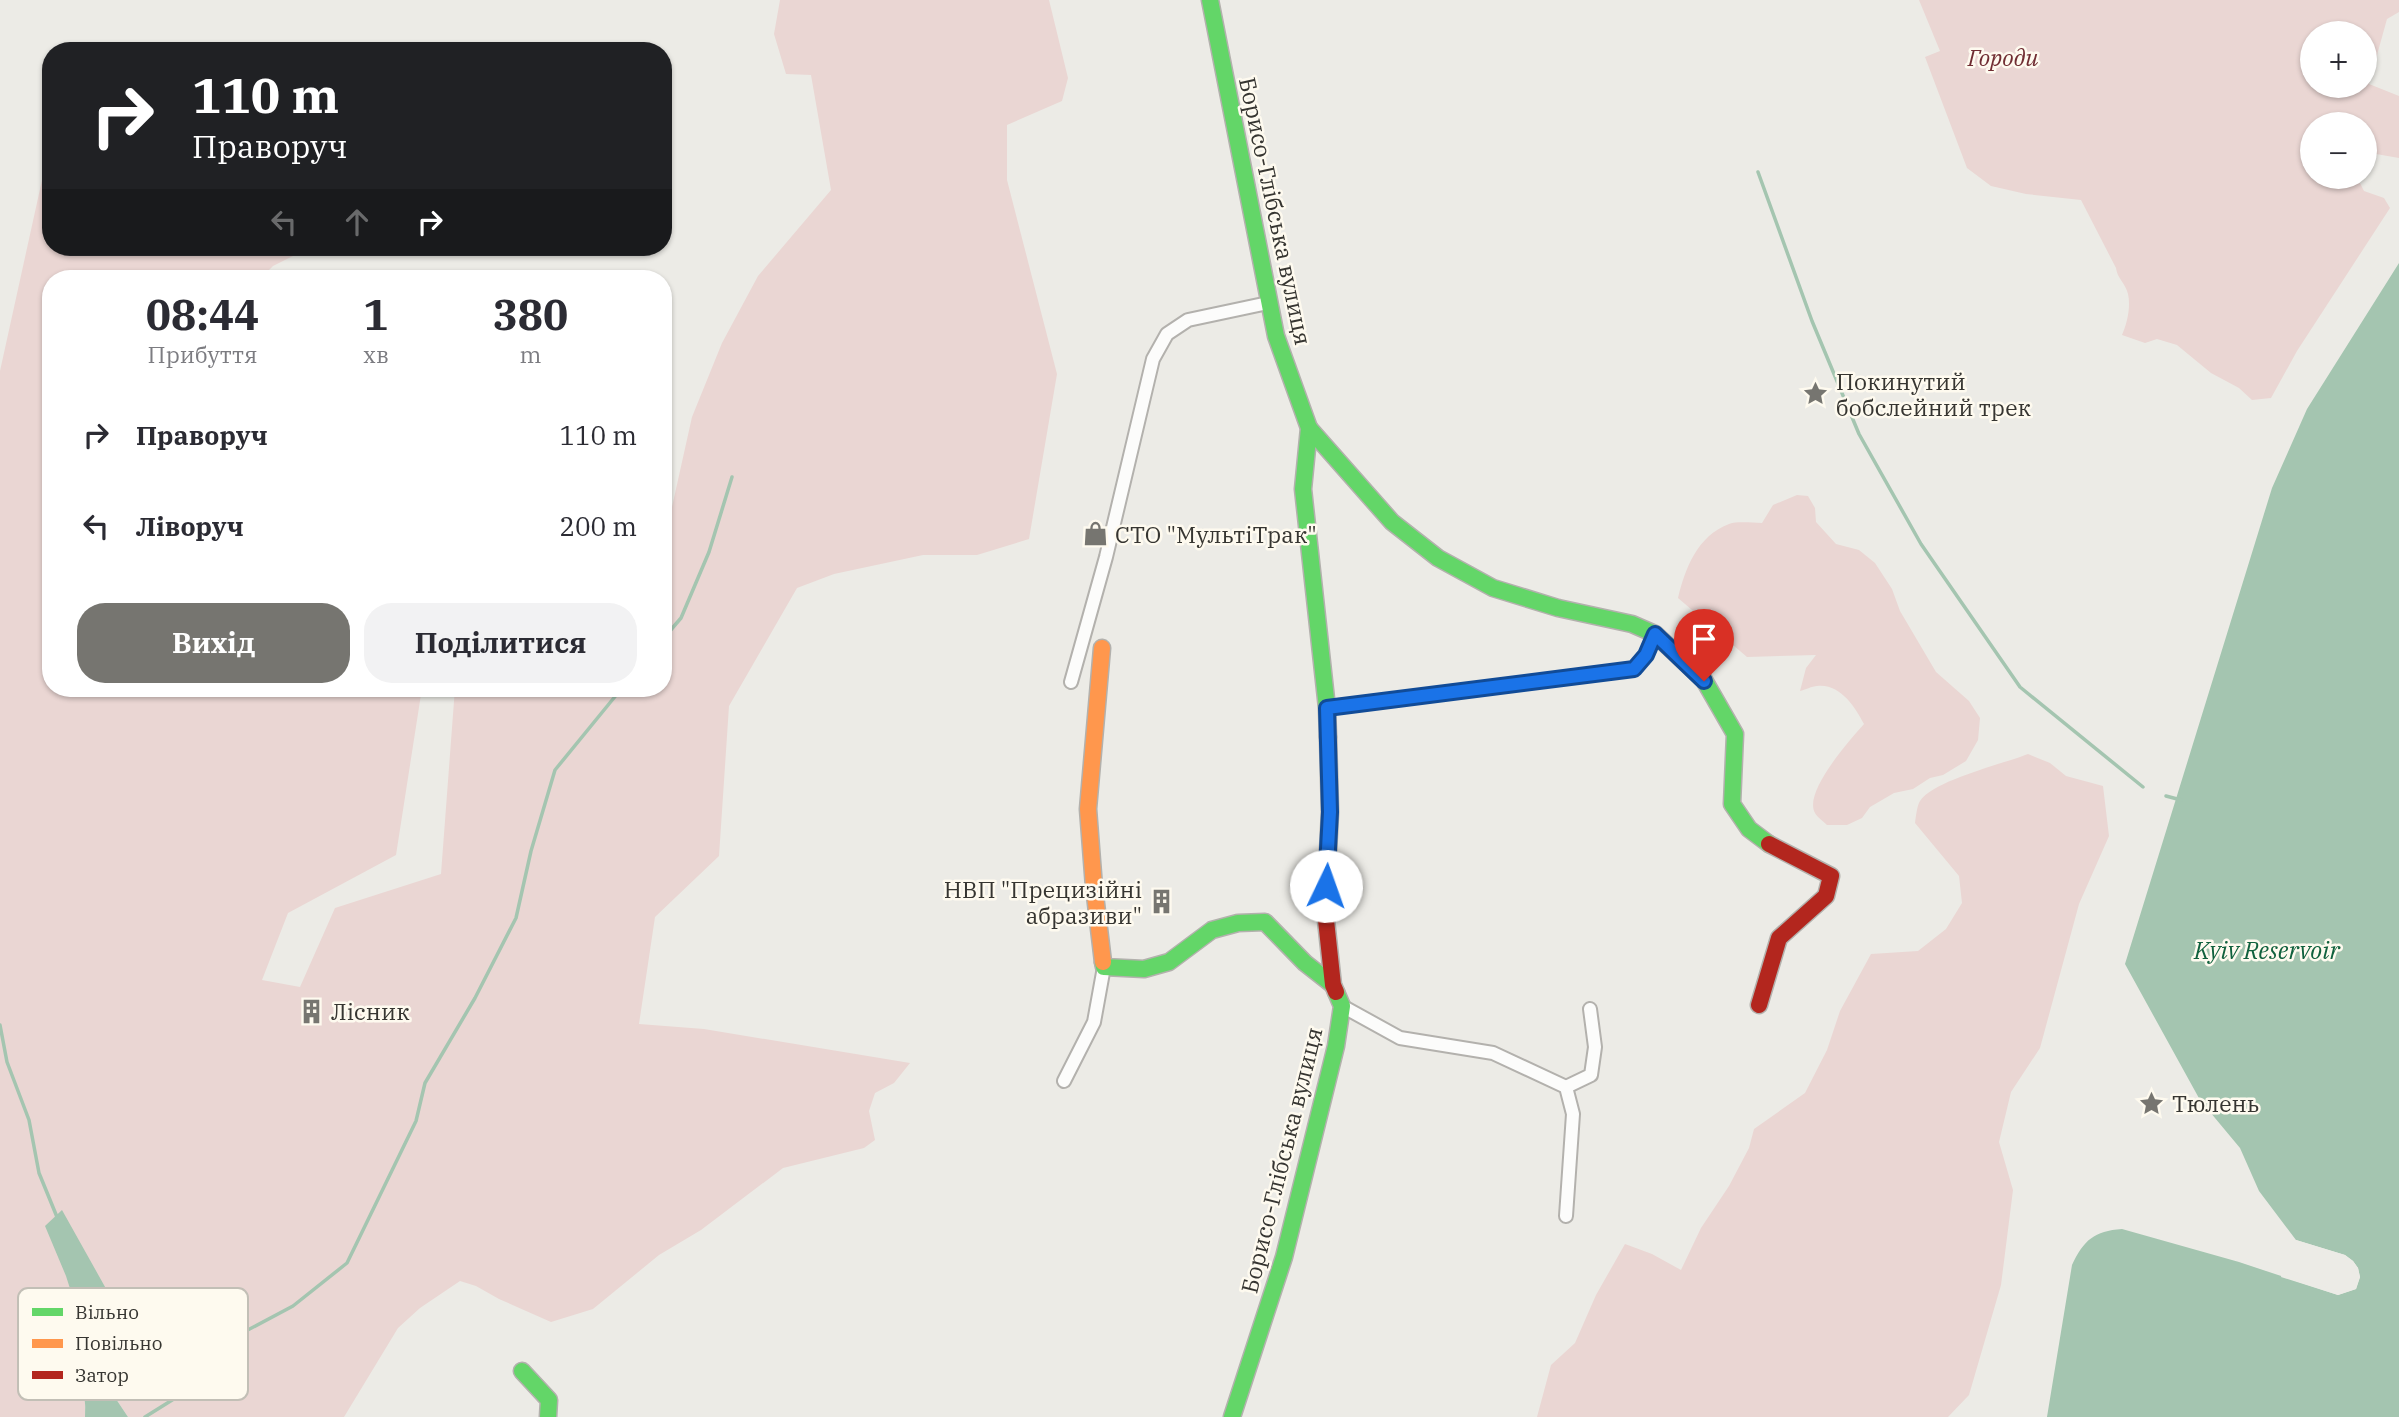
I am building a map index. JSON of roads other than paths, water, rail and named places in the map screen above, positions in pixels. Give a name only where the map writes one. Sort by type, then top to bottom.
[{"type":"street","name":"Борисо-Глібська вулиця","points":[[1210,0],[1268,303],[1280,351],[1309,428],[1303,489],[1327,708],[1330,812],[1325,911],[1333,985],[1342,1006],[1336,1046],[1284,1257],[1232,1417]]},
{"type":"street","points":[[1072,682],[1106,557],[1153,359],[1167,334],[1188,320],[1268,303]]},
{"type":"street","points":[[1309,428],[1392,522],[1438,558],[1493,588],[1558,608],[1633,624],[1655,634],[1704,681],[1735,734],[1732,804],[1749,829],[1772,847],[1831,876],[1826,896],[1791,924],[1779,938],[1759,1005]]},
{"type":"street","points":[[1327,708],[1634,669],[1646,655],[1655,634]]},
{"type":"street","points":[[1064,1082],[1094,1022],[1104,967],[1088,809],[1102,648]]},
{"type":"street","points":[[1104,967],[1144,970],[1169,962],[1212,930],[1238,923],[1265,922],[1305,963],[1333,985]]},
{"type":"street","points":[[1342,1006],[1400,1038],[1493,1053],[1566,1087]]},
{"type":"street","points":[[1566,1087],[1591,1075],[1595,1047],[1590,1009]]},
{"type":"street","points":[[1566,1087],[1573,1114],[1566,1216]]},
{"type":"street","points":[[522,1371],[549,1400],[548,1417]]},
{"type":"water","name":"Kyiv Reservoir","points":[[2399,263],[2399,1417],[2047,1417],[2072,1265],[2086,1243],[2097,1235],[2122,1229],[2239,1262],[2338,1295],[2356,1289],[2360,1277],[2358,1268],[2345,1255],[2296,1240],[2259,1191],[2240,1148],[2200,1100],[2125,964],[2272,488],[2307,409]]},
{"type":"water","points":[[62,1210],[106,1288],[70,1288],[45,1226]]},
{"type":"water","points":[[84,1400],[117,1400],[128,1417],[85,1417]]},
{"type":"waterway","points":[[1758,172],[1812,321],[1859,434],[1921,544],[2020,687],[2143,787]]},
{"type":"waterway","points":[[672,628],[681,618],[709,552],[732,477]]},
{"type":"waterway","points":[[248,1330],[293,1306],[347,1263],[416,1121],[425,1083],[475,998],[516,918],[531,851],[555,770],[615,697]]},
{"type":"waterway","points":[[2166,796],[2181,800]]},
{"type":"waterway","points":[[0,1025],[7,1062],[29,1120],[39,1173],[57,1217]]},
{"type":"waterway","points":[[145,1417],[172,1400]]},
{"type":"place","name":"Покинутий бобслейний трек","points":[[1816,394]]},
{"type":"place","name":"СТО \"МультіТрак\"","points":[[1095,534]]},
{"type":"place","name":"НВП \"Прецизійні абразиви\"","points":[[1162,902]]},
{"type":"place","name":"Лісник","points":[[311,1011]]},
{"type":"place","name":"Тюлень","points":[[2152,1103]]},
{"type":"park label","name":"Городи","points":[[2003,57]]}]
